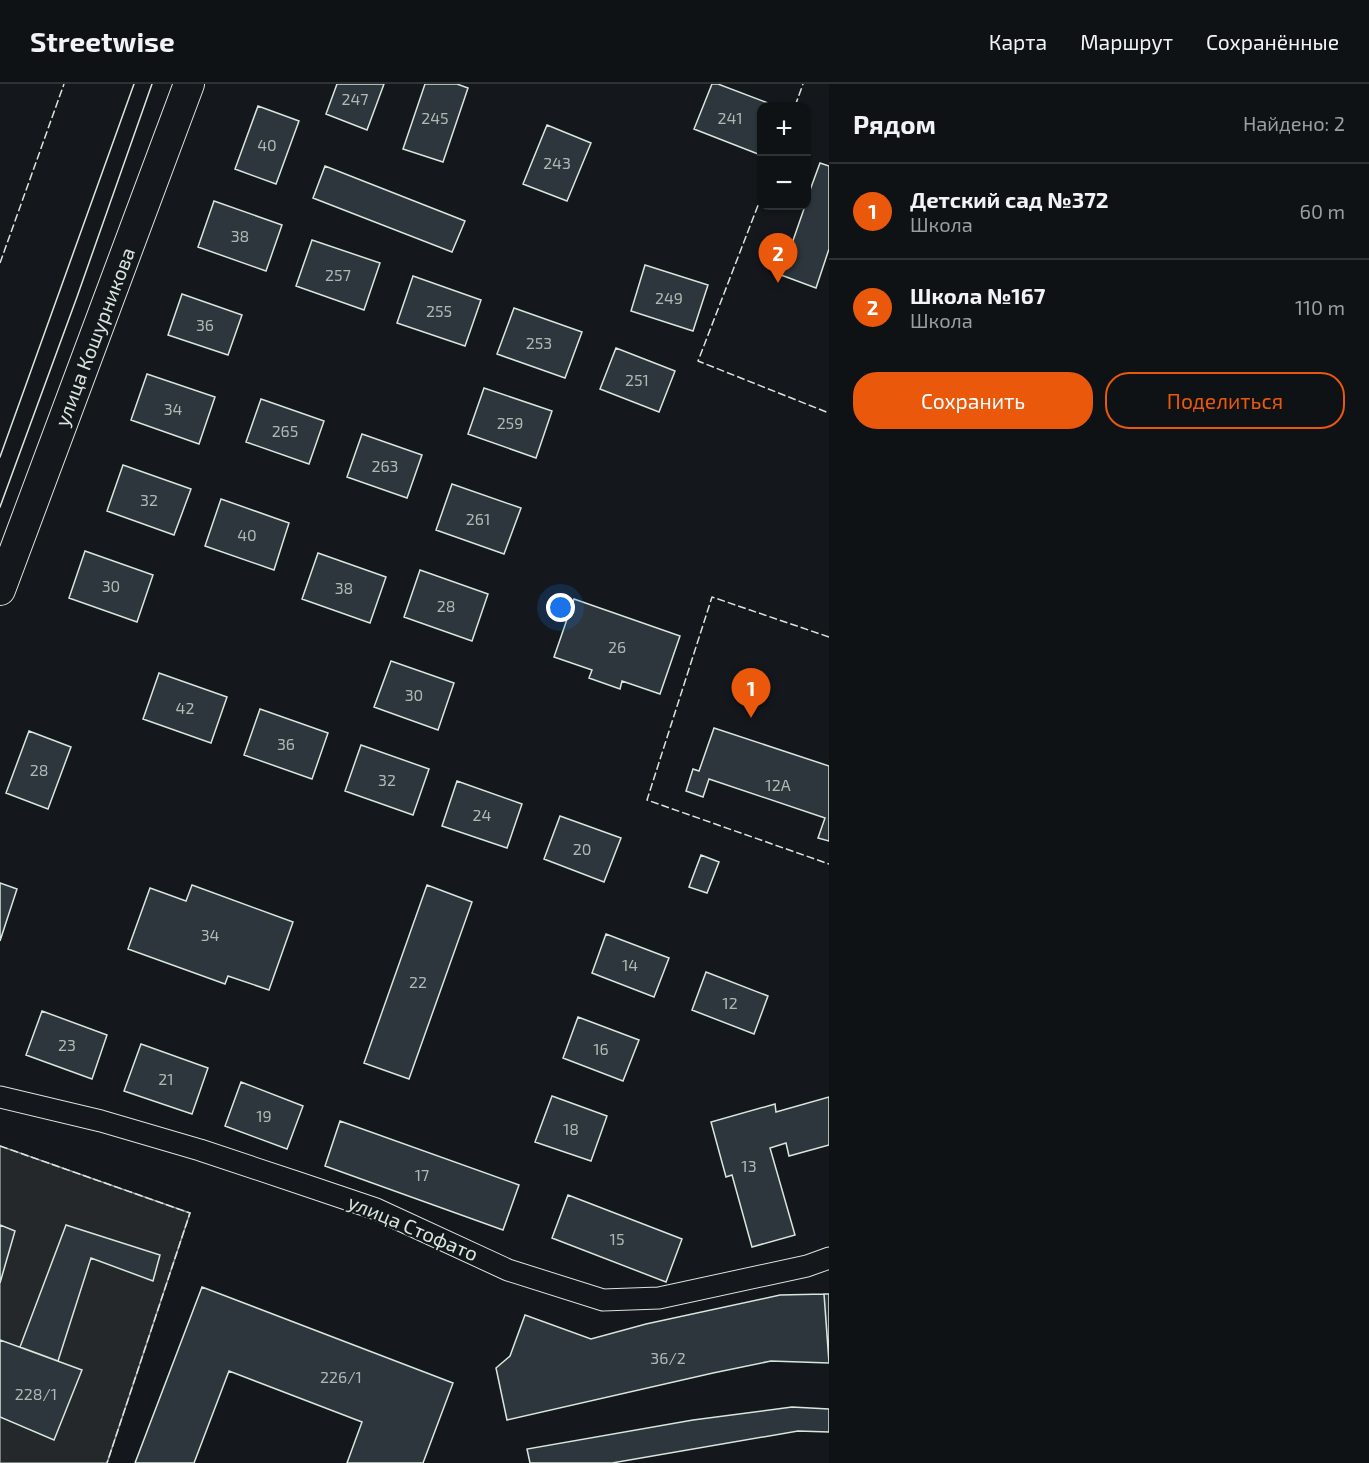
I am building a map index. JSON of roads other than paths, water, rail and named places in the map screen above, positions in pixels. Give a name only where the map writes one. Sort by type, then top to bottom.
[{"type":"main road","name":"улица Кошурникова","points":[[0,590],[189,84]]},
{"type":"street","name":"улица Стофато","points":[[0,1097],[101,1121],[299,1182],[376,1209],[508,1270],[603,1300],[659,1298],[807,1266],[829,1258]]},
{"type":"tram line","points":[[0,457],[134,84]]},
{"type":"tram line","points":[[0,507],[152,84]]},
{"type":"place","name":"Школа №167","points":[[778,283]]},
{"type":"place","name":"Детский сад №372","points":[[751,718]]}]
